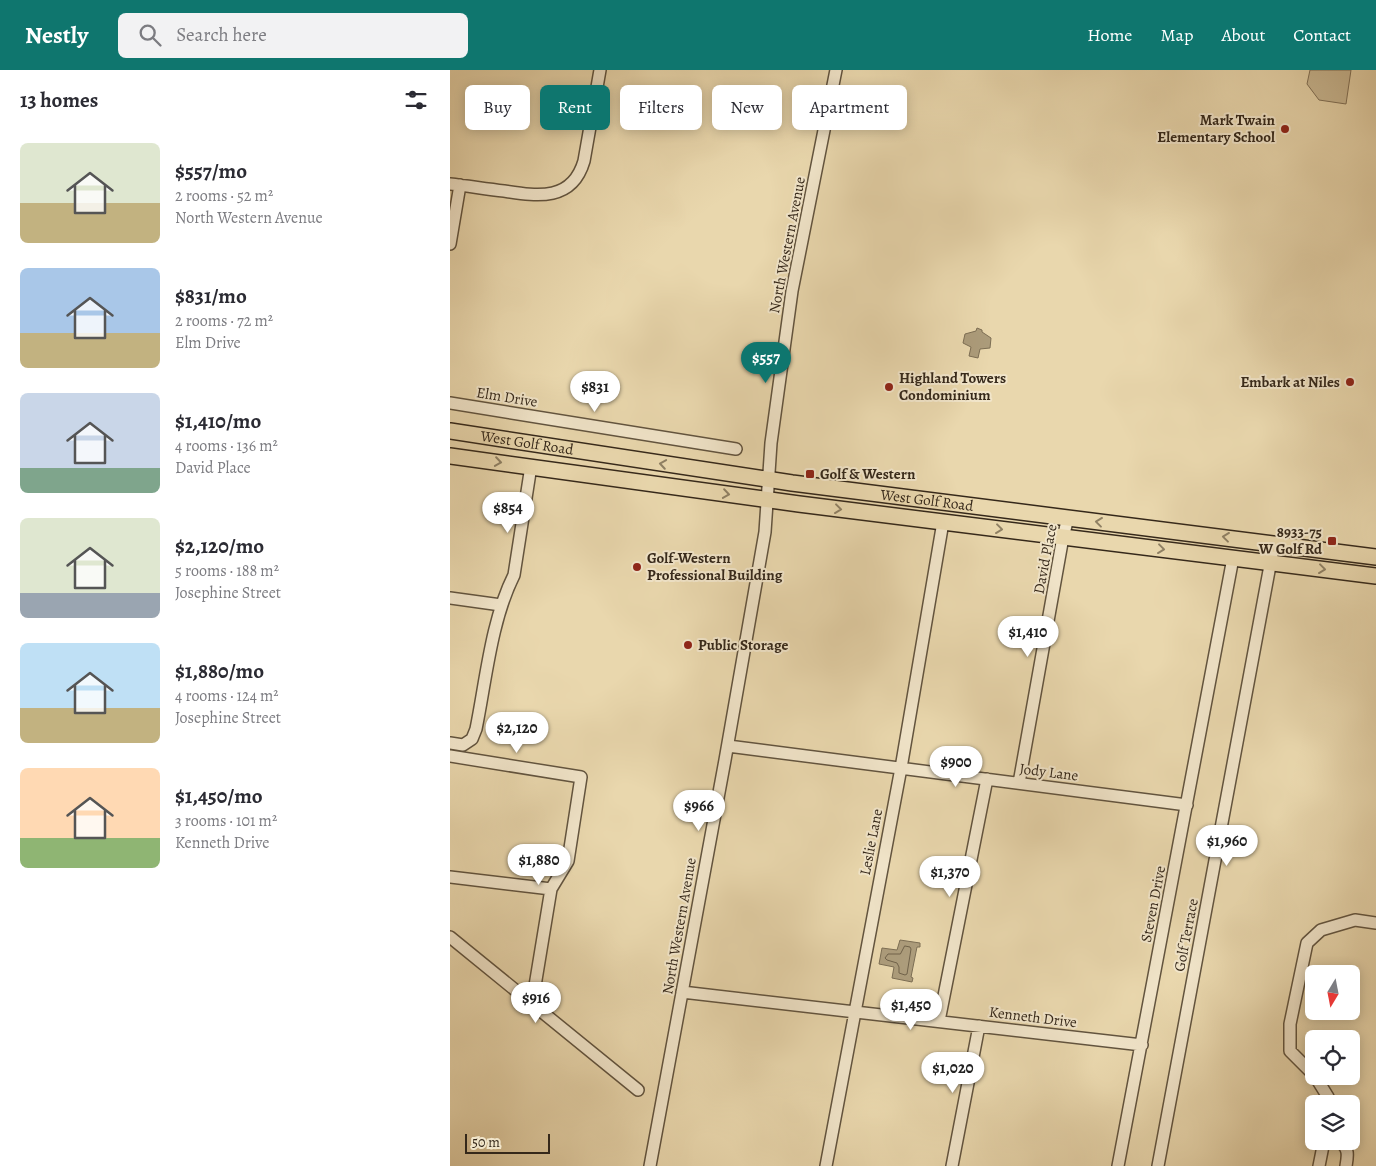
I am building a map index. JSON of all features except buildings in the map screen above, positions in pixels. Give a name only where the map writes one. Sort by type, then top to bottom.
[{"type":"main road","name":"West Golf Road","points":[[450,431],[768,480],[1376,556]]},
{"type":"main road","name":"West Golf Road","points":[[450,456],[767,500],[1376,576]]},
{"type":"street","points":[[450,244],[455,184],[535,195],[549,195],[571,184],[580,173],[584,161],[600,70]]},
{"type":"street","name":"North Western Avenue","points":[[650,1166],[728,746],[765,532],[771,443],[792,292],[836,70]]},
{"type":"street","name":"Elm Drive","points":[[450,403],[736,448]]},
{"type":"street","points":[[450,743],[463,745],[472,739],[476,730],[502,605],[514,576],[531,466]]},
{"type":"street","name":"David Place","points":[[1019,783],[1068,518]]},
{"type":"street","name":"Leslie Lane","points":[[826,1166],[901,768],[943,522]]},
{"type":"street","name":"Golf Terrace","points":[[1158,1166],[1274,544]]},
{"type":"street","name":"Steven Drive","points":[[1118,1166],[1234,558]]},
{"type":"street","points":[[450,598],[502,605]]},
{"type":"street","name":"Jody Lane","points":[[728,746],[1187,805]]},
{"type":"street","points":[[450,756],[581,777],[568,861],[551,889],[532,1004]]},
{"type":"street","points":[[939,1021],[987,779]]},
{"type":"street","points":[[450,877],[551,889]]},
{"type":"street","points":[[1305,1066],[1290,1050],[1290,1024],[1307,943],[1321,930],[1355,920],[1376,923]]},
{"type":"street","points":[[450,937],[638,1090]]},
{"type":"street","name":"Kenneth Drive","points":[[682,992],[1142,1045]]},
{"type":"street","points":[[952,1166],[978,1026]]},
{"type":"street","points":[[1319,1166],[1322,1150]]},
{"type":"street","points":[[1346,1166],[1347,1150]]},
{"type":"shaded area","points":[[1310,70],[1351,70],[1346,104],[1319,100],[1307,84]]},
{"type":"water","points":[[977,328],[991,338],[990,348],[980,349],[978,358],[969,356],[971,347],[963,343],[965,334],[976,331]]},
{"type":"water","points":[[900,940],[920,943],[920,947],[917,947],[911,977],[913,978],[912,982],[892,978],[894,967],[879,964],[882,948],[897,950]]},
{"type":"place","name":"Mark Twain Elementary School","points":[[1285,129]]},
{"type":"place","name":"Embark at Niles","points":[[1350,382]]},
{"type":"place","name":"Highland Towers Condominium","points":[[889,387]]},
{"type":"place","name":"Golf & Western","points":[[810,474]]},
{"type":"place","name":"8933-75 W Golf Rd","points":[[1332,541]]},
{"type":"place","name":"Golf-Western Professional Building","points":[[637,567]]},
{"type":"place","name":"Public Storage","points":[[688,645]]}]
